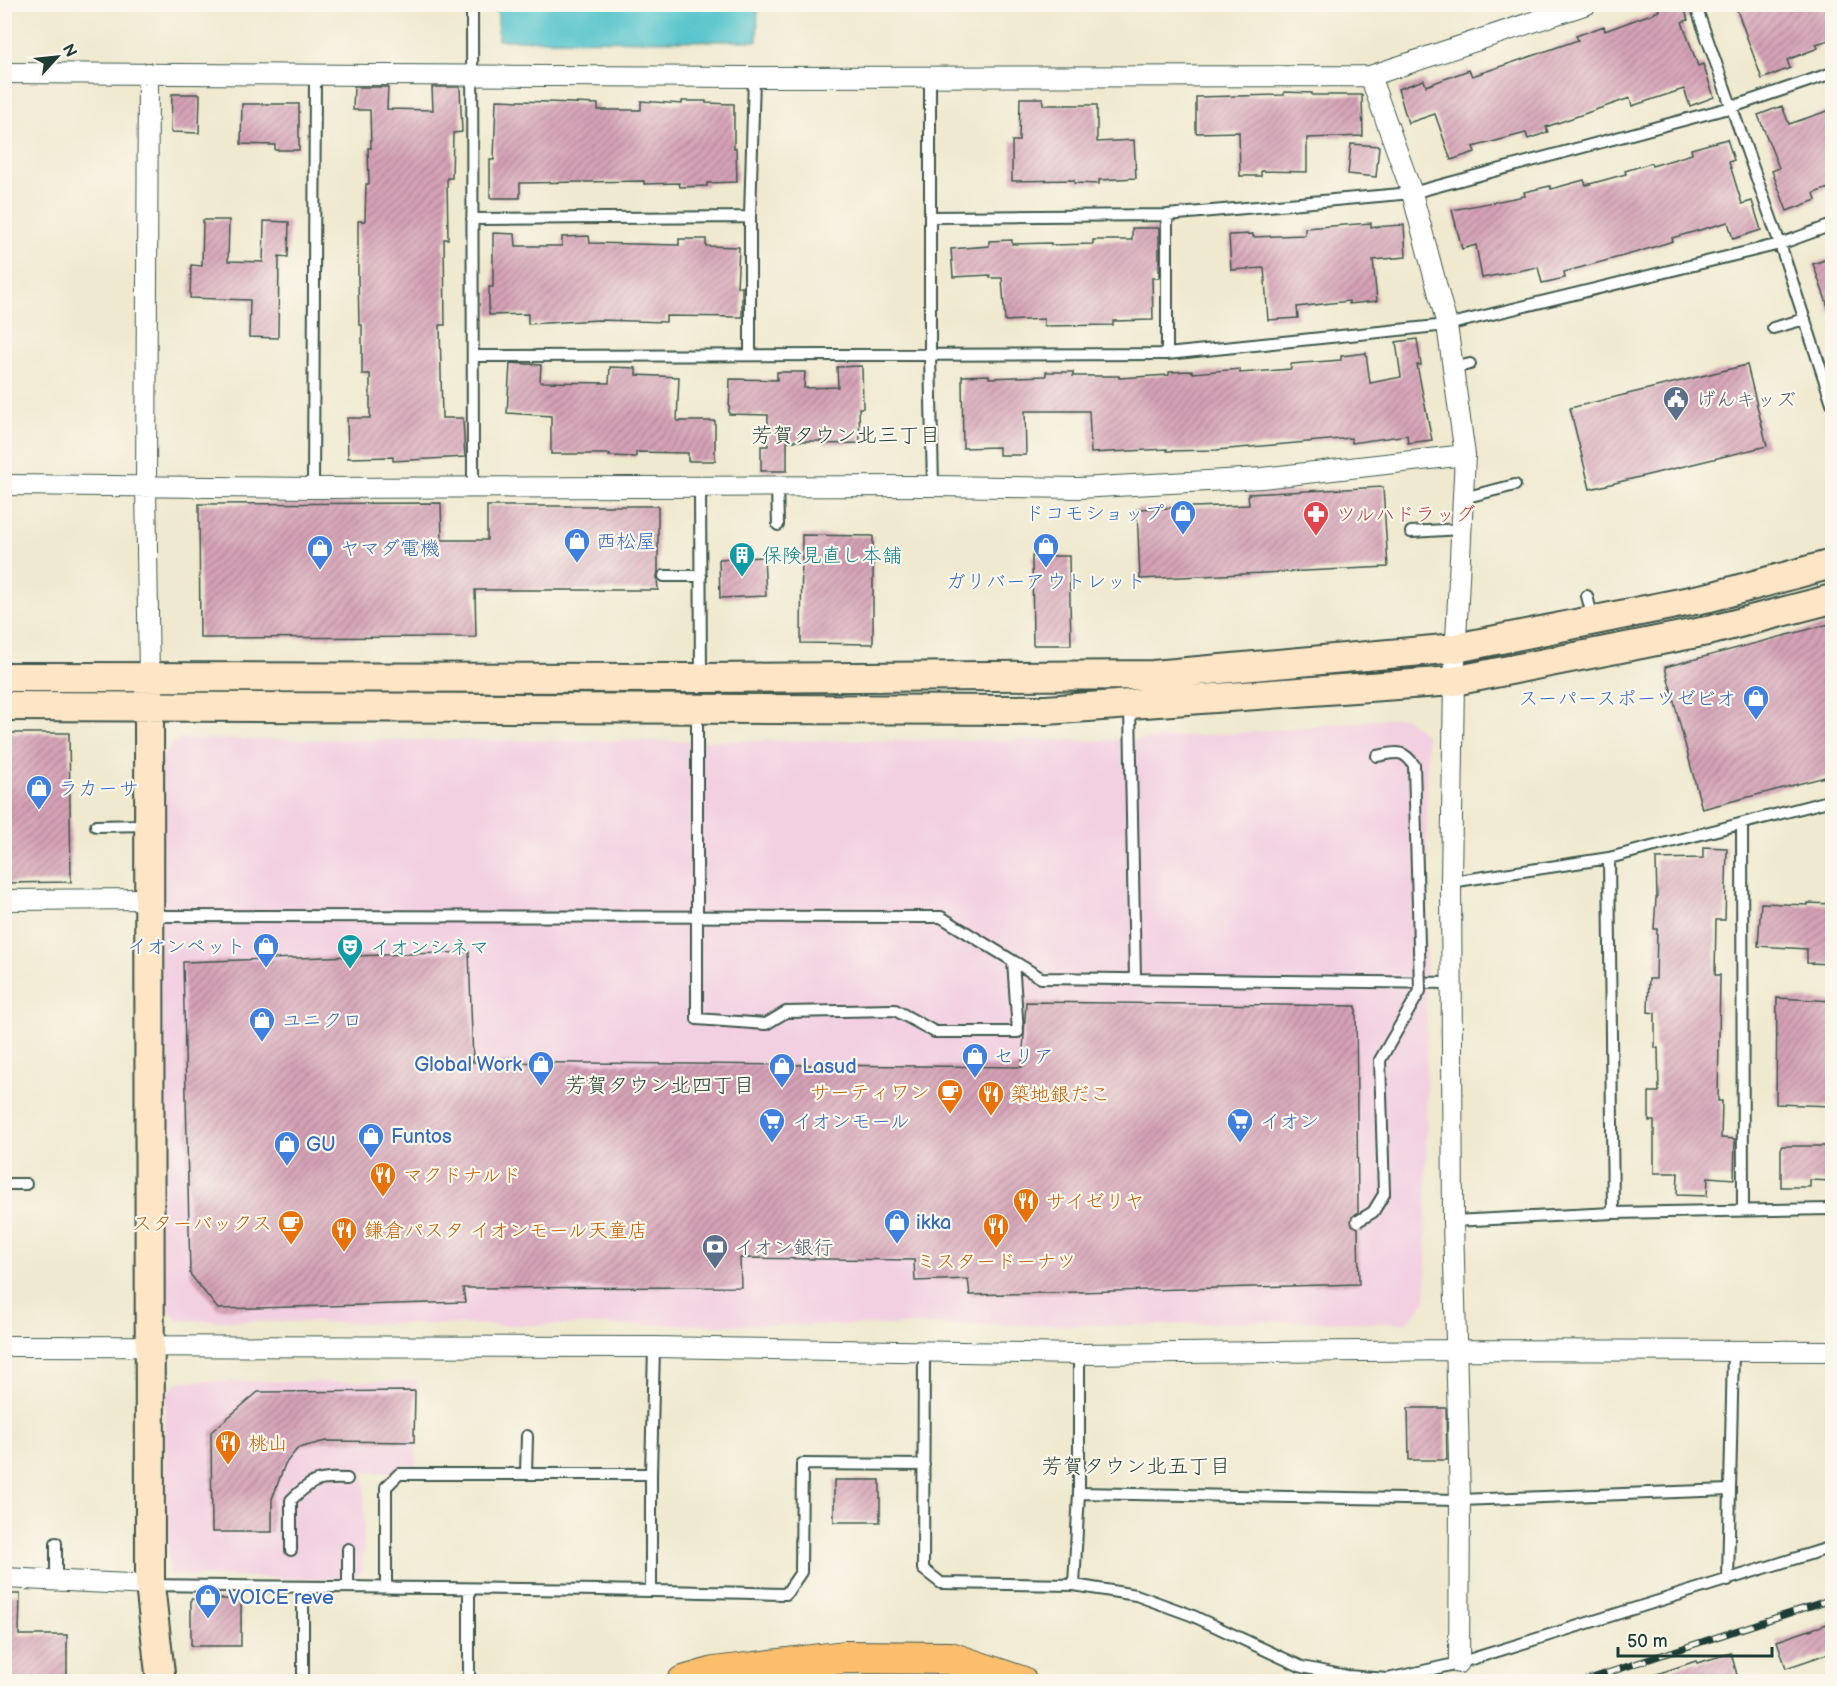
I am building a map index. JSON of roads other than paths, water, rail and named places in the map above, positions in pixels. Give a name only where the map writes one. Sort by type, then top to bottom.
[{"type":"main road","points":[[683,1682],[714,1673],[845,1657],[950,1658],[1021,1682]]},
{"type":"street","points":[[4,73],[930,77],[1370,76],[1587,4]]},
{"type":"street","points":[[148,73],[146,486],[149,677],[148,1347],[150,1585],[160,1682]]},
{"type":"street","points":[[1370,76],[1412,193],[1447,325],[1462,366],[1465,455],[1454,681],[1452,882],[1453,1221],[1460,1500],[1459,1663]]},
{"type":"street","points":[[4,484],[313,488],[777,486],[1079,488],[1262,478],[1465,455]]},
{"type":"street","points":[[4,676],[701,678],[1153,675],[1456,648],[1590,608],[1710,597],[1833,564]]},
{"type":"street","points":[[4,706],[1046,710],[1454,681],[1712,630],[1833,599]]},
{"type":"street","points":[[4,900],[149,908]]},
{"type":"street","points":[[4,1346],[654,1347],[1079,1354],[1457,1350],[1833,1351]]},
{"type":"street","points":[[4,1578],[150,1585]]},
{"type":"lane","points":[[472,4],[474,356],[472,487]]},
{"type":"lane","points":[[1695,4],[1780,244],[1804,319],[1828,374],[1833,403]]},
{"type":"lane","points":[[931,217],[1167,215],[1412,193],[1732,107],[1833,73]]},
{"type":"lane","points":[[313,488],[315,75]]},
{"type":"lane","points":[[750,355],[750,217],[754,76]]},
{"type":"lane","points":[[930,77],[930,355],[933,486]]},
{"type":"lane","points":[[1167,215],[1167,354]]},
{"type":"lane","points":[[472,219],[750,217]]},
{"type":"lane","points":[[474,356],[1167,354],[1447,325],[1780,244],[1833,225]]},
{"type":"lane","points":[[1773,328],[1804,319]]},
{"type":"lane","points":[[1463,498],[1515,485]]},
{"type":"lane","points":[[777,486],[778,525]]},
{"type":"lane","points":[[700,487],[701,678]]},
{"type":"lane","points":[[1411,532],[1461,529]]},
{"type":"lane","points":[[664,576],[701,576]]},
{"type":"lane","points":[[1130,704],[1135,979]]},
{"type":"lane","points":[[697,708],[698,1018],[766,1024],[786,1012],[895,1010],[935,1032],[1018,1032],[1013,962]]},
{"type":"lane","points":[[1358,1221],[1373,1212],[1384,1194],[1380,1060],[1420,992],[1414,765],[1407,755],[1400,752],[1377,756]]},
{"type":"lane","points":[[1452,882],[1609,858],[1833,800]]},
{"type":"lane","points":[[1742,824],[1743,1211]]},
{"type":"lane","points":[[96,826],[149,825]]},
{"type":"lane","points":[[1609,858],[1613,1213]]},
{"type":"lane","points":[[149,908],[698,917],[941,917],[1041,978],[1452,983]]},
{"type":"lane","points":[[4,1184],[26,1184]]},
{"type":"lane","points":[[1453,1221],[1613,1213],[1833,1209]]},
{"type":"lane","points":[[651,1590],[654,1347]]},
{"type":"lane","points":[[1728,1581],[1733,1351]]},
{"type":"lane","points":[[924,1352],[923,1569],[941,1583],[1074,1585],[1136,1595],[1191,1614],[1302,1667],[1347,1676],[1388,1679],[1459,1663],[1833,1547]]},
{"type":"lane","points":[[1074,1585],[1079,1493],[1079,1354]]},
{"type":"lane","points":[[526,1474],[527,1436]]},
{"type":"lane","points":[[150,1585],[469,1590],[651,1590],[786,1594],[801,1572],[802,1464],[924,1465]]},
{"type":"lane","points":[[386,1587],[386,1487],[399,1474],[651,1474]]},
{"type":"lane","points":[[291,1550],[291,1500],[306,1485],[321,1478],[347,1479]]},
{"type":"lane","points":[[1079,1493],[1460,1500],[1729,1490]]},
{"type":"lane","points":[[56,1543],[56,1580]]},
{"type":"lane","points":[[348,1549],[348,1587]]},
{"type":"lane","points":[[303,1587],[303,1680],[305,1682]]},
{"type":"lane","points":[[467,1682],[469,1590]]},
{"type":"water","points":[[498,5],[758,5],[757,41],[498,40]]},
{"type":"railway","points":[[1580,1682],[1832,1599]]},
{"type":"place","name":"げんキッズ","points":[[1676,422]]},
{"type":"place","name":"ドコモショップ","points":[[1183,536]]},
{"type":"place","name":"ツルハドラッグ","points":[[1316,537]]},
{"type":"place","name":"西松屋","points":[[577,564]]},
{"type":"place","name":"ガリバーアウトレット","points":[[1046,569]]},
{"type":"place","name":"ヤマダ電機","points":[[320,571]]},
{"type":"place","name":"保険見直し本舗","points":[[742,578]]},
{"type":"place","name":"スーパースポーツゼビオ","points":[[1756,721]]},
{"type":"place","name":"ラカーサ","points":[[39,811]]},
{"type":"place","name":"イオンペット","points":[[266,969]]},
{"type":"place","name":"イオンシネマ","points":[[350,970]]},
{"type":"place","name":"ユニクロ","points":[[262,1043]]},
{"type":"place","name":"セリア","points":[[975,1079]]},
{"type":"place","name":"Global Work","points":[[541,1087]]},
{"type":"place","name":"Lasud","points":[[782,1089]]},
{"type":"place","name":"サーティワン","points":[[950,1115]]},
{"type":"place","name":"築地銀だこ","points":[[991,1117]]},
{"type":"place","name":"イオンモール","points":[[772,1144]]},
{"type":"place","name":"イオン","points":[[1240,1144]]},
{"type":"place","name":"Funtos","points":[[371,1159]]},
{"type":"place","name":"GU","points":[[287,1167]]},
{"type":"place","name":"マクドナルド","points":[[383,1198]]},
{"type":"place","name":"サイゼリヤ","points":[[1026,1224]]},
{"type":"place","name":"ikka","points":[[897,1245]]},
{"type":"place","name":"スターバックス","points":[[291,1246]]},
{"type":"place","name":"ミスタードーナツ","points":[[996,1249]]},
{"type":"place","name":"鎌倉パスタ イオンモール天童店","points":[[344,1253]]},
{"type":"place","name":"イオン銀行","points":[[715,1270]]},
{"type":"place","name":"桃山","points":[[228,1466]]},
{"type":"place","name":"VOICE reve","points":[[208,1620]]},
{"type":"district","name":"芳賀タウン北三丁目","points":[[846,435]]},
{"type":"district","name":"芳賀タウン北四丁目","points":[[660,1085]]},
{"type":"district","name":"芳賀タウン北五丁目","points":[[1136,1466]]}]
